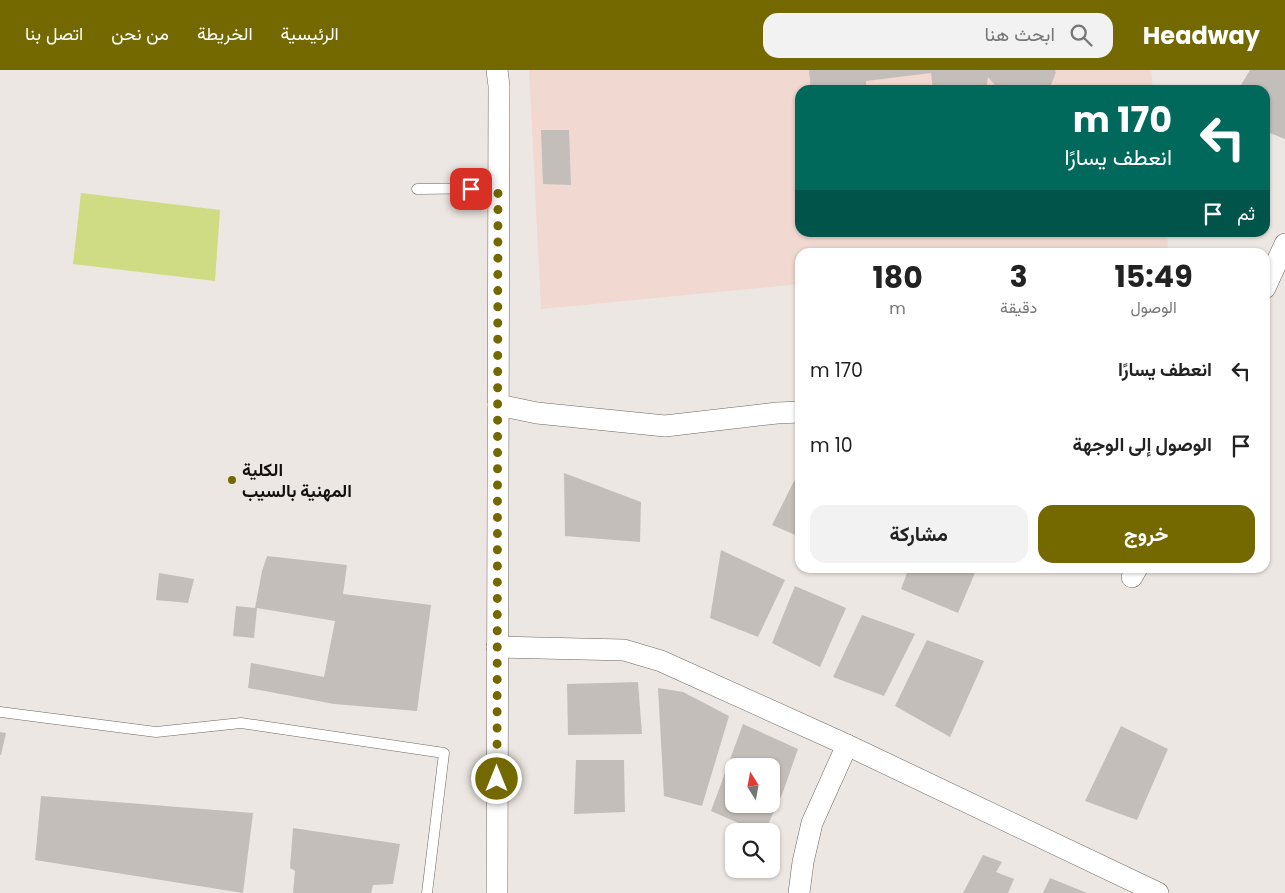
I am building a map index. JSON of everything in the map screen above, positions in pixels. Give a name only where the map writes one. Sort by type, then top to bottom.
[{"type":"street","points":[[497,70],[497,893]]},
{"type":"street","points":[[1270,277],[1285,244]]},
{"type":"street","points":[[498,405],[537,413],[665,426],[795,412]]},
{"type":"street","points":[[498,647],[624,650],[661,661],[848,745],[1146,890]]},
{"type":"street","points":[[799,893],[803,862],[812,823],[848,745]]},
{"type":"lane","points":[[417,189],[498,188]]},
{"type":"lane","points":[[0,712],[104,727],[156,732],[241,723],[444,753],[427,893]]},
{"type":"shaded area","points":[[529,70],[1151,70],[1152,85],[795,85],[795,237],[1167,237],[1168,248],[795,248],[795,284],[541,309]]},
{"type":"green space","points":[[81,193],[220,210],[215,281],[73,264]]},
{"type":"building","points":[[809,70],[1055,70],[1056,72],[1051,85],[995,85],[988,77],[987,85],[932,85],[931,73],[866,81],[866,85],[810,85]]},
{"type":"building","points":[[1250,70],[1285,70],[1285,139],[1270,133],[1270,85],[1241,85]]},
{"type":"building","points":[[541,130],[569,130],[571,185],[543,184]]},
{"type":"building","points":[[564,473],[641,502],[640,542],[565,536]]},
{"type":"building","points":[[795,479],[795,535],[772,525]]},
{"type":"building","points":[[721,550],[785,580],[758,637],[710,618]]},
{"type":"building","points":[[267,556],[347,565],[343,594],[431,605],[417,711],[334,704],[248,688],[251,663],[324,677],[335,621],[257,608],[254,638],[233,636],[236,606],[255,608]]},
{"type":"building","points":[[159,573],[194,579],[188,603],[156,600]]},
{"type":"building","points":[[907,573],[975,573],[958,613],[901,589]]},
{"type":"building","points":[[795,586],[846,608],[820,667],[772,643]]},
{"type":"building","points":[[862,615],[915,634],[884,696],[833,677]]},
{"type":"building","points":[[927,640],[984,661],[950,737],[895,706]]},
{"type":"building","points":[[638,682],[642,734],[568,735],[567,684]]},
{"type":"building","points":[[658,688],[683,692],[729,716],[702,806],[664,796]]},
{"type":"building","points":[[743,724],[798,749],[780,798],[780,758],[730,758]]},
{"type":"building","points":[[1121,726],[1168,749],[1137,820],[1085,801]]},
{"type":"building","points":[[0,732],[6,733],[1,755],[0,755]]},
{"type":"building","points":[[576,760],[624,760],[625,812],[574,814]]},
{"type":"building","points":[[725,773],[725,813],[773,813],[769,823],[739,823],[711,811]]},
{"type":"building","points":[[41,796],[253,813],[243,893],[35,860]]},
{"type":"building","points":[[293,828],[400,844],[393,884],[373,885],[371,893],[293,893],[295,871],[290,868]]},
{"type":"building","points":[[983,855],[1002,862],[996,872],[1014,879],[1008,893],[963,893]]},
{"type":"building","points":[[1050,878],[1087,893],[1043,893]]},
{"type":"place","name":"الكلية المهنية بالسيب","points":[[232,480]]},
{"type":"route","points":[[471,189],[498,188],[497,779]]}]
